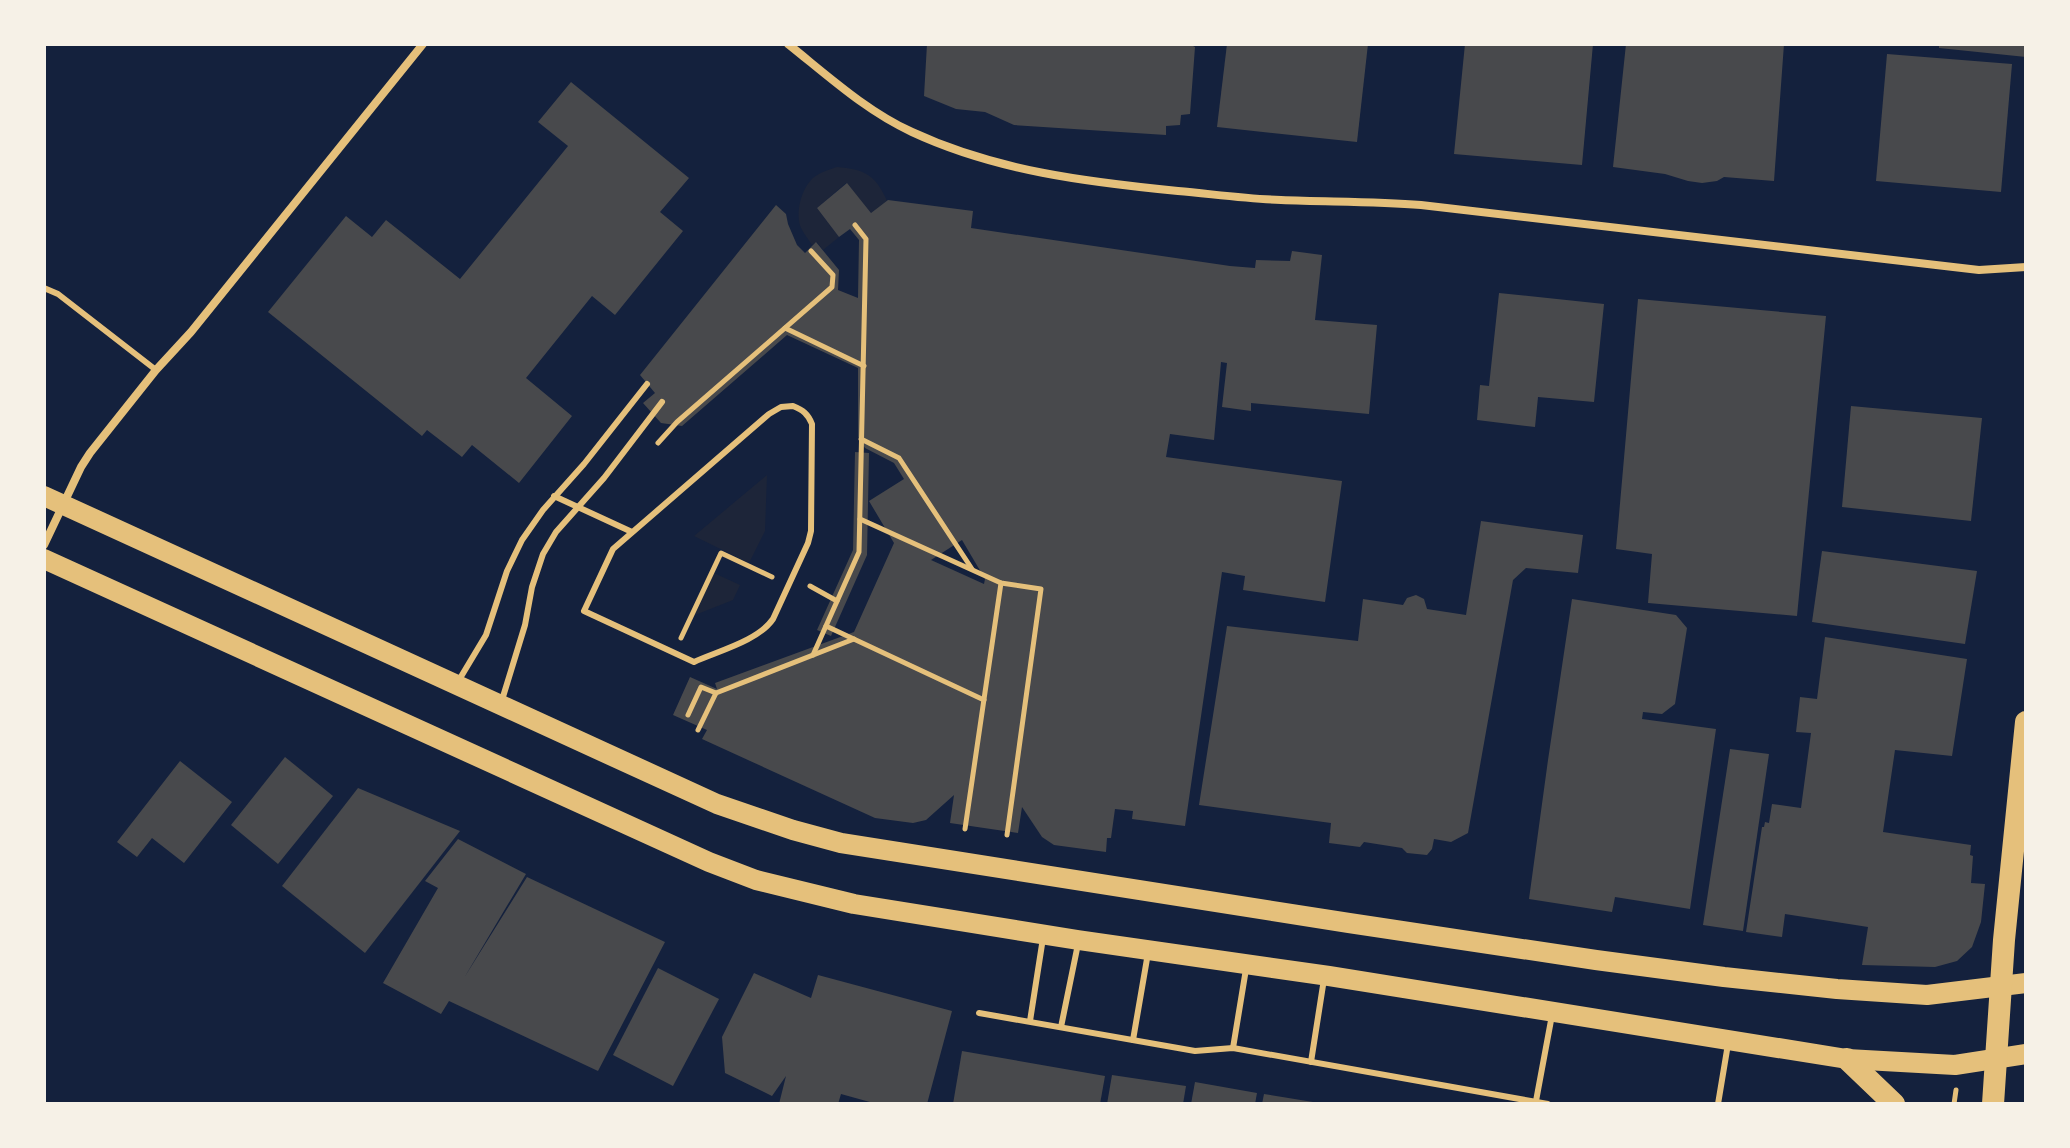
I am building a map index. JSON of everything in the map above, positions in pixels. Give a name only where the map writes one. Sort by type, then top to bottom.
[{"type":"highway","points":[[1993,1104],[2026,722]]},
{"type":"highway","points":[[1847,1059],[1894,1104]]},
{"type":"main road","points":[[53,500],[717,804],[841,843],[1364,926],[1724,977],[1914,995],[2026,983]]},
{"type":"main road","points":[[44,559],[709,862],[756,880],[854,904],[1847,1059],[1955,1065],[2026,1054]]},
{"type":"street","points":[[44,545],[53,500],[423,44]]},
{"type":"street","points":[[788,44],[855,98],[910,132],[987,161],[1022,170],[1137,187],[1279,200],[1421,205],[1979,270],[2026,267]]},
{"type":"lane","points":[[44,288],[58,294],[156,370]]},
{"type":"lane","points":[[457,683],[486,635],[507,571],[522,540],[554,496],[584,464],[647,384]]},
{"type":"lane","points":[[501,703],[543,554],[556,532],[604,478],[662,402]]},
{"type":"lane","points":[[781,407],[801,409],[812,424],[811,531],[773,619],[756,636],[694,662],[674,653],[584,611],[613,549],[769,414],[781,407]]},
{"type":"lane","points":[[554,496],[632,532]]},
{"type":"lane","points":[[1030,1021],[1043,935]]},
{"type":"lane","points":[[1061,1027],[1078,940]]},
{"type":"lane","points":[[1133,1040],[1149,950]]},
{"type":"lane","points":[[1233,1048],[1247,964]]},
{"type":"lane","points":[[1311,1062],[1325,976]]},
{"type":"lane","points":[[1536,1101],[1553,1012]]},
{"type":"lane","points":[[979,1013],[1195,1051],[1233,1048],[1548,1104]]},
{"type":"lane","points":[[1718,1104],[1729,1040]]},
{"type":"path","points":[[813,655],[859,552],[866,239],[855,225]]},
{"type":"path","points":[[654,440],[659,444],[677,422],[832,287],[833,275],[811,251]]},
{"type":"path","points":[[785,328],[864,366]]},
{"type":"path","points":[[861,439],[899,458],[973,570]]},
{"type":"path","points":[[860,519],[1001,583],[1041,589],[1007,835]]},
{"type":"path","points":[[674,653],[721,553],[776,579]]},
{"type":"path","points":[[806,583],[837,601]]},
{"type":"path","points":[[965,829],[1001,583]]},
{"type":"path","points":[[826,626],[984,700]]},
{"type":"path","points":[[698,730],[716,693],[854,639]]},
{"type":"path","points":[[688,715],[701,687],[716,693]]},
{"type":"path","points":[[1954,1104],[1957,1089]]},
{"type":"shaded area","points":[[837,167],[868,175],[887,201],[871,213],[846,183],[817,208],[839,237],[823,250],[817,242],[812,245],[802,230],[799,208],[805,188],[813,178]]},
{"type":"shaded area","points":[[767,475],[765,531],[749,563],[694,536]]},
{"type":"shaded area","points":[[714,573],[740,585],[733,600],[695,615]]},
{"type":"building","points":[[927,44],[1189,44],[1195,47],[1190,114],[1181,115],[1180,125],[1166,126],[1166,135],[1014,125],[985,112],[956,109],[924,96]]},
{"type":"building","points":[[1227,44],[1368,44],[1357,142],[1217,127]]},
{"type":"building","points":[[1465,44],[1593,44],[1582,165],[1454,154]]},
{"type":"building","points":[[1626,44],[1784,44],[1774,181],[1724,177],[1702,183],[1613,167]]},
{"type":"building","points":[[1939,44],[2026,44],[2026,57],[1939,48]]},
{"type":"building","points":[[1887,54],[2012,64],[2001,192],[1876,181]]},
{"type":"building","points":[[571,82],[689,178],[660,212],[683,231],[615,315],[592,296],[526,378],[572,416],[519,483],[472,445],[462,457],[427,430],[422,436],[268,312],[346,216],[372,237],[386,220],[460,279],[568,146],[538,122]]},
{"type":"building","points":[[847,183],[871,213],[888,200],[973,211],[971,228],[1230,266],[1255,268],[1256,260],[1290,261],[1292,251],[1322,255],[1315,320],[1377,325],[1369,414],[1251,403],[1251,411],[1222,407],[1227,363],[1221,362],[1214,440],[1170,434],[1166,457],[1342,481],[1325,602],[1243,590],[1245,576],[1222,572],[1185,826],[1132,819],[1133,811],[1115,809],[1106,852],[1054,845],[1042,837],[1022,807],[1018,833],[950,823],[954,795],[926,820],[913,823],[875,818],[702,739],[707,730],[673,715],[690,677],[717,689],[715,683],[854,632],[894,543],[869,501],[904,479],[894,463],[865,448],[858,437],[858,368],[787,335],[682,426],[661,423],[643,403],[655,393],[640,375],[776,205],[786,214],[797,245],[805,253],[816,242],[839,270],[838,290],[858,298],[859,240],[850,229],[839,237],[817,208]],"holes":[[[962,540],[985,579],[984,584],[931,560]]]},
{"type":"building","points":[[1499,293],[1604,304],[1594,402],[1538,397],[1535,427],[1477,420],[1480,385],[1489,386]]},
{"type":"building","points":[[1638,299],[1826,316],[1797,616],[1648,603],[1652,554],[1616,549]]},
{"type":"building","points":[[1851,406],[1982,418],[1971,521],[1842,507]]},
{"type":"building","points":[[855,452],[869,453],[867,555],[831,636],[817,630],[853,550]]},
{"type":"building","points":[[1481,521],[1583,535],[1578,573],[1526,568],[1513,580],[1468,833],[1451,842],[1434,839],[1427,855],[1407,853],[1402,848],[1364,842],[1360,847],[1329,843],[1331,823],[1199,805],[1227,626],[1358,641],[1363,599],[1403,605],[1407,598],[1416,595],[1424,599],[1427,609],[1466,615]]},
{"type":"building","points":[[1822,551],[1977,571],[1965,644],[1812,622]]},
{"type":"building","points":[[1572,599],[1676,615],[1687,628],[1675,704],[1662,714],[1643,712],[1642,719],[1716,729],[1690,909],[1615,897],[1612,912],[1529,899]]},
{"type":"building","points":[[1825,637],[1967,659],[1952,756],[1895,750],[1883,832],[1971,845],[1971,883],[1985,884],[1981,922],[1972,947],[1957,961],[1935,967],[1862,965],[1868,927],[1785,914],[1782,937],[1746,932],[1762,827],[1765,822],[1769,823],[1772,804],[1801,808],[1811,733],[1796,732],[1800,697],[1817,699]]},
{"type":"building","points":[[1730,749],[1769,754],[1743,931],[1703,925]]},
{"type":"building","points":[[285,757],[333,796],[278,864],[231,825]]},
{"type":"building","points":[[180,761],[232,802],[184,863],[152,838],[137,857],[117,842]]},
{"type":"building","points":[[358,788],[460,831],[365,953],[282,886]]},
{"type":"building","points":[[458,839],[526,874],[464,978],[527,877],[665,942],[598,1071],[449,1001],[441,1014],[383,983],[438,888],[425,881]]},
{"type":"building","points":[[658,968],[719,999],[673,1086],[613,1055]]},
{"type":"building","points":[[754,973],[811,998],[818,975],[952,1011],[927,1104],[877,1104],[841,1094],[838,1104],[779,1104],[786,1076],[772,1096],[725,1073],[722,1037]]},
{"type":"building","points":[[962,1051],[1105,1076],[1100,1104],[953,1104]]},
{"type":"building","points":[[1112,1075],[1186,1086],[1183,1104],[1107,1104]]},
{"type":"building","points":[[1195,1082],[1257,1093],[1255,1104],[1191,1104]]},
{"type":"building","points":[[1264,1094],[1313,1102],[1262,1104]]}]
